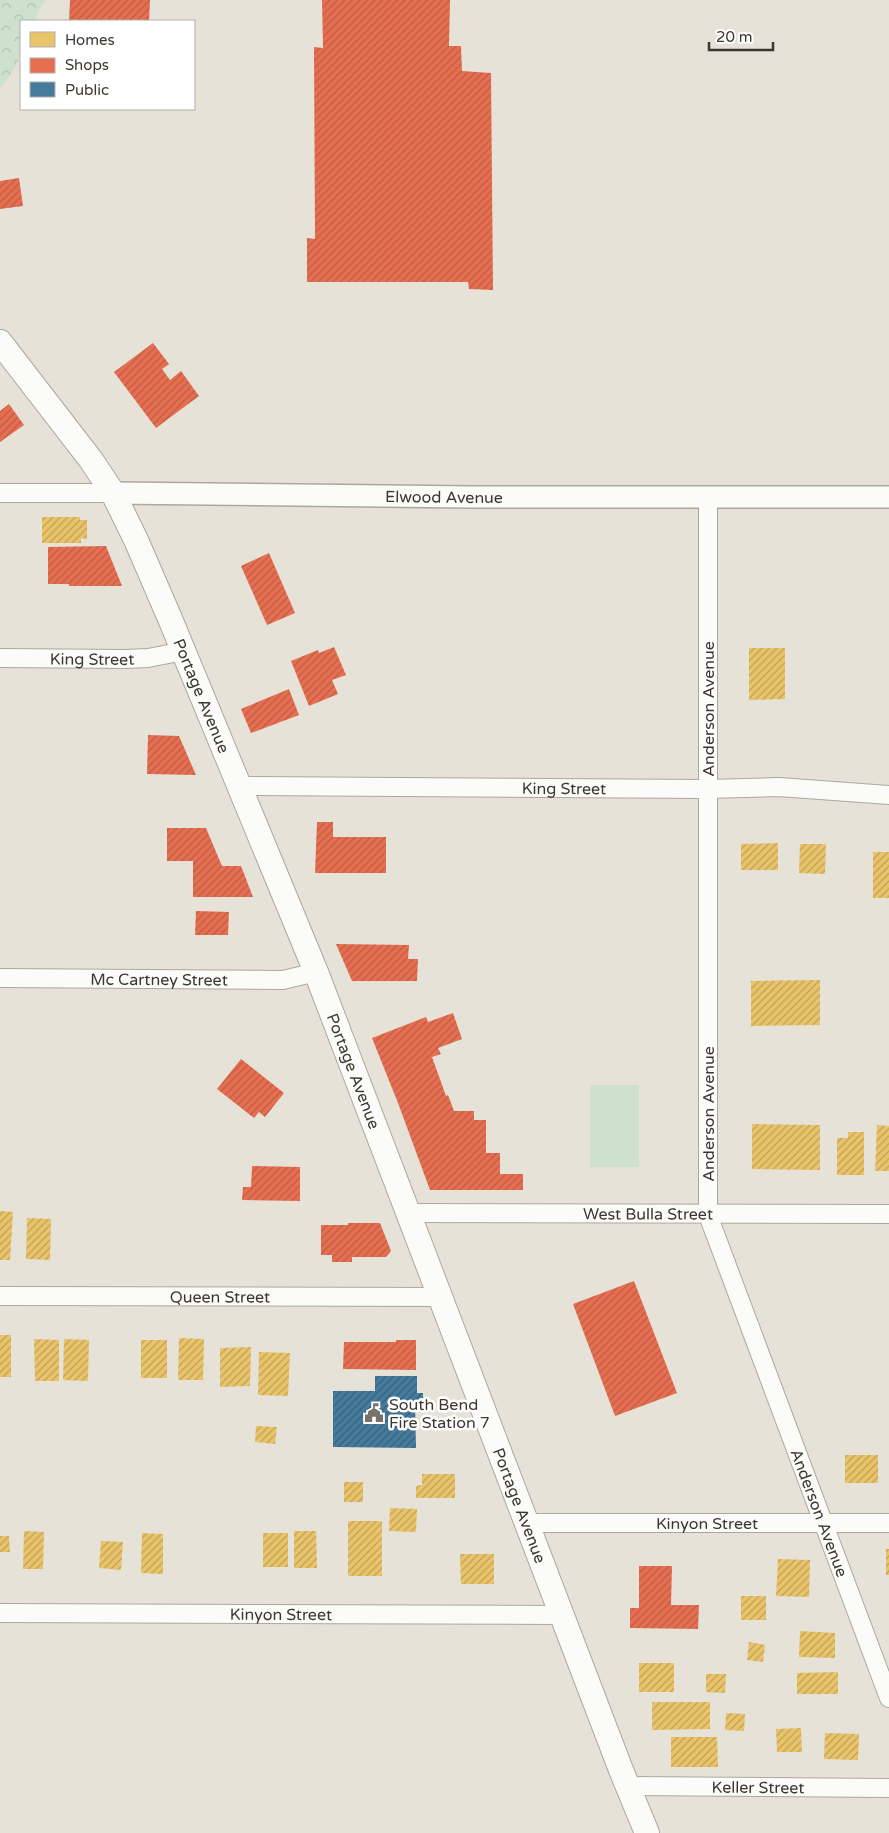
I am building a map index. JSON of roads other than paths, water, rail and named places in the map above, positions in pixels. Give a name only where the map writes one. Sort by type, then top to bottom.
[{"type":"main road","name":"Portage Avenue","points":[[0,342],[91,460],[113,493],[136,540],[184,651],[316,972],[526,1523],[647,1833]]},
{"type":"street","name":"Elwood Avenue","points":[[0,493],[461,497],[889,497]]},
{"type":"street","name":"Anderson Avenue","points":[[708,497],[708,1215],[889,1698]]},
{"type":"street","name":"King Street","points":[[0,658],[125,659],[148,658],[184,651]]},
{"type":"street","name":"King Street","points":[[239,786],[707,789],[779,786],[889,795]]},
{"type":"street","name":"Mc Cartney Street","points":[[0,978],[283,980],[316,972]]},
{"type":"street","name":"West Bulla Street","points":[[408,1213],[889,1214]]},
{"type":"street","name":"Queen Street","points":[[0,1296],[440,1297]]},
{"type":"street","name":"Kinyon Street","points":[[526,1523],[889,1524]]},
{"type":"street","name":"Kinyon Street","points":[[0,1613],[562,1615]]},
{"type":"street","name":"Keller Street","points":[[628,1786],[889,1788]]},
{"type":"place","name":"South Bend Fire Station 7","points":[[374,1413]]}]
